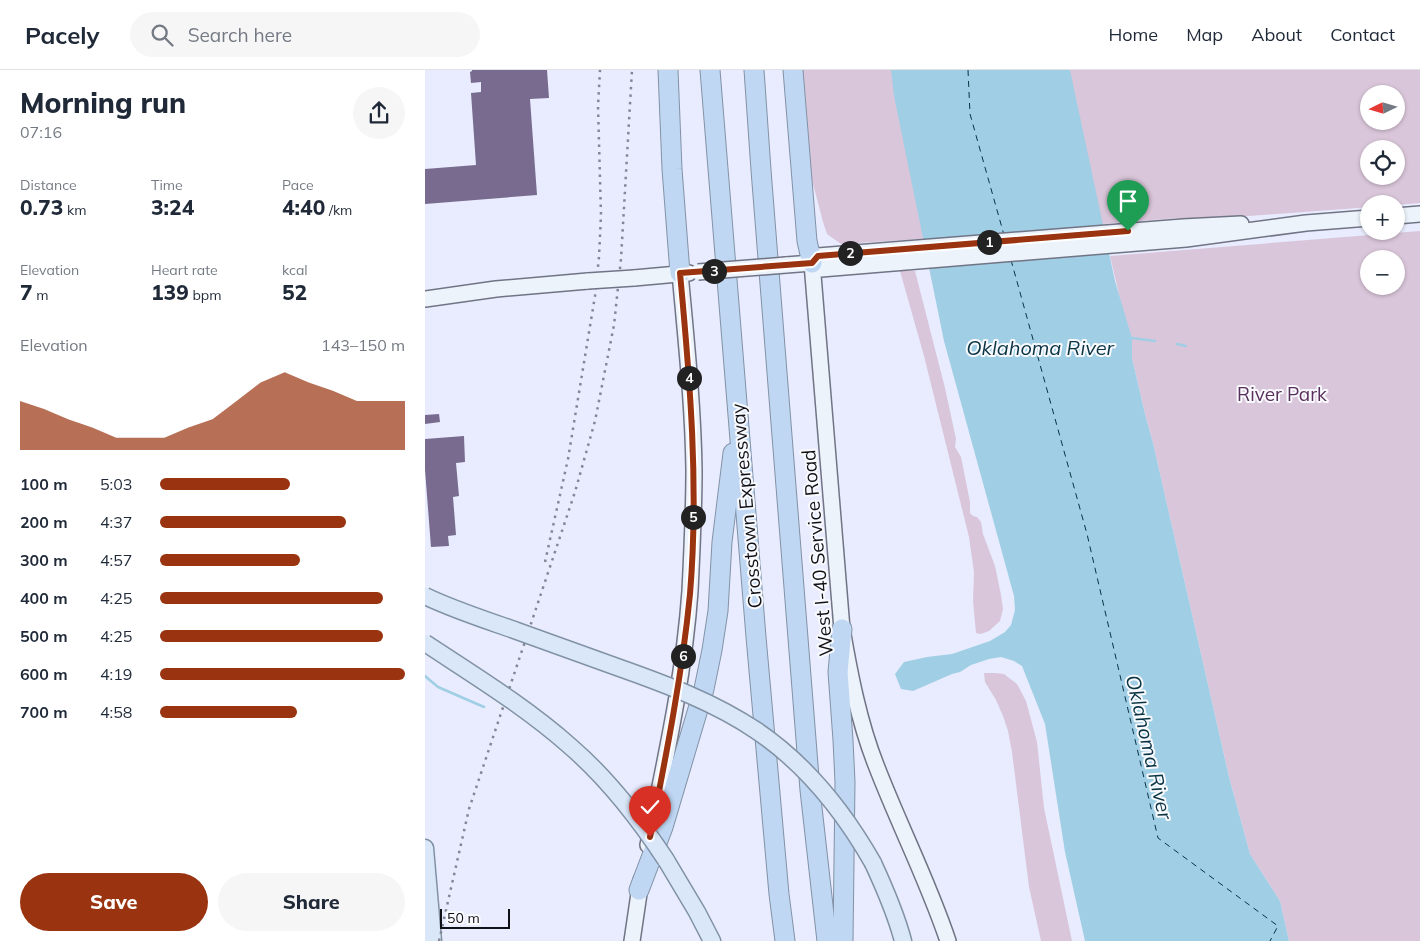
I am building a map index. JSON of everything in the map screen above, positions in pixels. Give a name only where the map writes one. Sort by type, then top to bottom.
[{"type":"highway","points":[[668,70],[671,152],[689,273]]},
{"type":"highway","name":"Crosstown Expressway","points":[[710,70],[778,885],[785,941]]},
{"type":"highway","points":[[754,70],[810,790],[827,941]]},
{"type":"highway","points":[[793,70],[807,241],[812,263]]},
{"type":"highway","points":[[639,890],[663,827],[704,689],[718,611],[722,542],[738,415]]},
{"type":"highway","points":[[842,630],[838,672],[844,774],[843,941]]},
{"type":"main road","points":[[1405,215],[1420,214]]},
{"type":"main road","points":[[425,299],[496,288],[812,263],[821,269],[842,260],[1184,233],[1209,225],[1306,223],[1360,219]]},
{"type":"main road","name":"West I-40 Service Road","points":[[812,263],[842,630],[849,670],[859,711],[876,765],[922,872],[948,941]]},
{"type":"main road","points":[[632,941],[639,890],[680,679],[690,593],[693,532],[693,460],[689,273]]},
{"type":"main road","points":[[425,596],[685,693],[732,716],[757,732],[809,775],[849,824],[873,864],[890,901],[903,941]]},
{"type":"main road","points":[[425,643],[514,702],[572,748],[598,774],[627,806],[666,860],[712,941]]},
{"type":"main road","points":[[425,848],[433,941]]},
{"type":"green space","points":[[802,70],[1420,70],[1420,203],[1405,204],[1405,195],[1360,195],[1360,208],[1182,221],[1178,218],[841,244],[827,234],[812,180]]},
{"type":"green space","name":"River Park","points":[[1420,231],[1420,941],[1289,941],[1280,901],[1250,854],[1229,777],[1132,358],[1132,338],[1122,307],[1110,256],[1360,236],[1360,240],[1405,240],[1405,232]]},
{"type":"green space","points":[[900,271],[915,271],[945,388],[956,439],[955,447],[961,457],[970,502],[970,513],[981,522],[983,534],[995,566],[1003,609],[1000,621],[989,631],[981,634],[976,633],[973,601],[974,572],[969,537],[924,356]]},
{"type":"green space","points":[[984,673],[1004,674],[1017,684],[1026,701],[1037,742],[1044,808],[1072,941],[1041,941],[1029,887],[1008,731],[996,700],[985,682]]},
{"type":"water","name":"Oklahoma River","points":[[891,70],[1070,70],[1115,281],[1132,338],[1132,358],[1229,777],[1250,854],[1280,901],[1289,941],[1085,941],[1065,852],[1045,724],[1022,666],[1001,657],[989,659],[913,691],[901,689],[895,674],[904,662],[952,654],[990,641],[1005,632],[1011,625],[1015,610],[1014,596],[944,341],[894,96]]},
{"type":"building","points":[[472,70],[547,70],[549,98],[530,99],[537,195],[425,204],[425,169],[476,165],[471,93],[481,92],[481,82],[471,83],[470,72]]},
{"type":"building","points":[[439,414],[440,422],[425,424],[425,415]]},
{"type":"building","points":[[464,436],[465,462],[456,463],[459,496],[453,497],[456,535],[448,536],[449,546],[431,547],[425,470],[425,439]]},
{"type":"waterway","points":[[1132,338],[1155,341]]},
{"type":"waterway","points":[[1177,344],[1186,346]]},
{"type":"waterway","points":[[425,676],[438,687],[484,707]]},
{"type":"ferry route","points":[[968,70],[970,114],[1004,235]]},
{"type":"ferry route","points":[[1011,260],[1087,534],[1158,838],[1278,926],[1270,941]]},
{"type":"railway","points":[[545,562],[568,459],[595,296],[601,215],[598,106],[600,70]]},
{"type":"railway","points":[[439,941],[469,809],[575,492],[595,421],[614,325],[621,259],[632,70]]},
{"type":"route","points":[[650,837],[680,679],[690,593],[694,469],[692,414],[680,273],[812,263],[818,256],[1128,231]]}]
